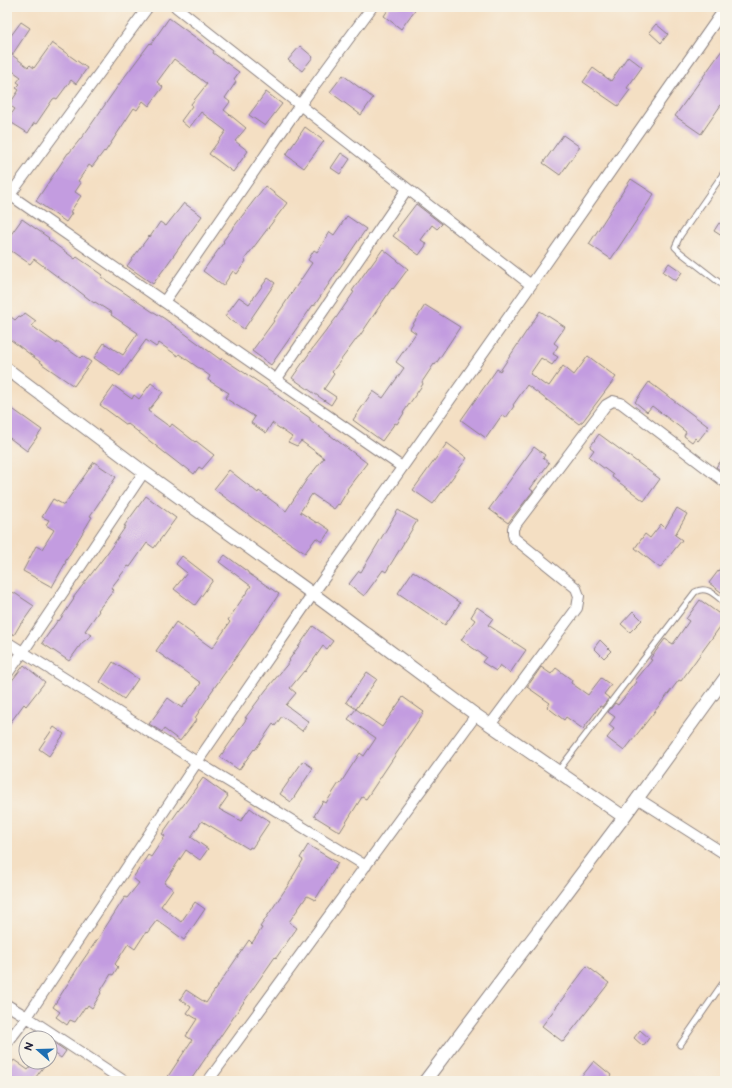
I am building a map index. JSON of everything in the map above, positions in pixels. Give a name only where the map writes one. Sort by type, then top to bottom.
[{"type":"street","points":[[148,7],[8,197],[164,302],[402,467]]},
{"type":"street","points":[[176,7],[531,285]]},
{"type":"street","points":[[164,302],[300,105],[372,7]]},
{"type":"street","points":[[7,1043],[27,1016],[197,762],[312,594],[725,8]]},
{"type":"street","points":[[276,380],[407,189]]},
{"type":"street","points":[[7,369],[144,472],[476,715],[624,816]]},
{"type":"street","points":[[490,725],[576,608],[579,596],[576,588],[514,538],[513,528],[606,405],[613,401],[621,403],[725,482]]},
{"type":"street","points":[[7,674],[144,472]]},
{"type":"street","points":[[7,642],[197,762],[366,866]]},
{"type":"street","points":[[425,1081],[624,816],[725,678]]},
{"type":"street","points":[[208,1081],[476,715]]},
{"type":"street","points":[[637,798],[725,854]]},
{"type":"street","points":[[7,1005],[27,1016],[124,1081]]},
{"type":"lane","points":[[725,172],[680,236],[675,247],[725,287]]},
{"type":"lane","points":[[558,771],[695,592],[700,589],[708,591],[725,603]]},
{"type":"lane","points":[[680,1045],[725,980]]},
{"type":"building","points":[[390,7],[417,7],[401,29],[384,16]]},
{"type":"building","points":[[169,18],[214,51],[213,53],[239,72],[234,79],[236,82],[225,98],[230,102],[224,110],[246,128],[235,141],[248,151],[233,172],[209,154],[226,131],[201,112],[189,128],[181,121],[192,106],[191,104],[207,84],[174,59],[157,82],[163,87],[149,106],[143,101],[137,110],[134,108],[105,152],[104,151],[92,167],[89,165],[78,181],[81,183],[75,192],[81,196],[70,212],[72,213],[66,222],[36,201],[68,153],[86,132],[120,83],[150,43],[151,44]]},
{"type":"building","points":[[21,22],[30,28],[12,55],[28,67],[30,65],[34,68],[52,43],[87,68],[76,84],[71,80],[57,99],[53,99],[28,133],[7,120],[15,109],[9,105],[19,90],[16,88],[20,84],[17,82],[21,77],[7,67],[7,41]]},
{"type":"building","points":[[656,24],[668,34],[661,43],[649,32]]},
{"type":"building","points":[[300,46],[313,57],[302,71],[288,60]]},
{"type":"building","points":[[725,46],[725,99],[701,134],[675,116]]},
{"type":"building","points":[[628,56],[642,67],[627,88],[630,90],[618,106],[583,82],[593,68],[611,81]]},
{"type":"building","points":[[343,75],[373,98],[361,115],[330,92]]},
{"type":"building","points":[[266,92],[282,104],[265,126],[249,115]]},
{"type":"building","points":[[305,127],[324,141],[304,168],[286,155]]},
{"type":"building","points":[[563,135],[580,147],[560,175],[543,163]]},
{"type":"building","points":[[341,153],[350,159],[340,174],[331,168]]},
{"type":"building","points":[[631,179],[654,194],[611,259],[589,244]]},
{"type":"building","points":[[265,186],[287,203],[244,260],[246,261],[237,274],[233,271],[223,286],[203,271],[224,242],[223,241]]},
{"type":"building","points":[[184,203],[202,216],[153,284],[127,266],[160,222],[166,226]]},
{"type":"building","points":[[416,204],[442,224],[437,229],[432,225],[421,240],[427,244],[419,255],[393,236]]},
{"type":"building","points":[[347,216],[366,229],[314,306],[313,305],[271,365],[252,351],[274,321],[312,263],[308,260],[314,250],[317,252],[330,232],[334,235]]},
{"type":"building","points":[[22,219],[75,259],[77,257],[103,275],[101,277],[165,319],[221,360],[222,358],[278,395],[367,463],[347,489],[348,490],[339,505],[338,504],[334,509],[312,494],[300,512],[330,530],[322,542],[316,538],[305,553],[263,526],[214,489],[229,470],[258,493],[259,491],[286,511],[307,479],[324,458],[301,441],[297,446],[288,442],[292,437],[272,423],[266,433],[251,423],[255,417],[225,398],[229,393],[208,380],[210,376],[179,354],[178,356],[159,343],[156,347],[146,340],[120,376],[94,358],[104,343],[123,355],[138,333],[111,315],[112,313],[95,302],[94,303],[34,259],[30,264],[7,248],[7,240]]},
{"type":"building","points":[[719,223],[725,227],[725,238],[714,231]]},
{"type":"building","points":[[383,249],[408,269],[393,289],[392,288],[359,337],[332,372],[334,374],[324,389],[336,397],[331,405],[292,378],[336,318],[354,292],[352,291]]},
{"type":"building","points":[[669,263],[682,272],[676,281],[663,272]]},
{"type":"building","points":[[268,278],[275,283],[244,329],[225,316],[239,297],[249,304]]},
{"type":"building","points":[[425,305],[460,327],[422,382],[423,384],[397,424],[395,423],[382,441],[353,420],[373,391],[383,398],[404,368],[396,362],[416,333],[410,329]]},
{"type":"building","points":[[540,311],[565,327],[554,343],[558,346],[553,354],[558,357],[552,365],[541,358],[530,374],[545,385],[546,384],[549,386],[563,366],[574,375],[588,356],[616,377],[583,421],[579,424],[527,385],[506,418],[502,415],[486,438],[461,420],[497,369],[500,371]]},
{"type":"building","points":[[25,313],[36,321],[32,326],[57,344],[57,342],[80,358],[82,356],[91,362],[74,386],[7,337],[7,314],[15,320],[19,316],[22,317]]},
{"type":"building","points":[[649,382],[709,427],[698,441],[695,438],[692,442],[684,436],[686,432],[652,406],[647,412],[635,402]]},
{"type":"building","points":[[151,383],[163,392],[148,411],[170,427],[172,424],[214,455],[202,469],[199,467],[194,474],[128,424],[127,425],[100,405],[114,386],[132,399],[134,395],[139,399]]},
{"type":"building","points":[[7,405],[42,430],[27,451],[7,436]]},
{"type":"building","points":[[599,434],[660,479],[644,501],[612,477],[613,475],[589,457],[594,450],[590,447]]},
{"type":"building","points":[[447,443],[467,458],[433,504],[413,490]]},
{"type":"building","points":[[534,447],[545,455],[543,458],[549,463],[530,489],[533,491],[508,523],[489,509]]},
{"type":"building","points":[[725,456],[725,474],[716,467]]},
{"type":"building","points":[[94,462],[116,477],[90,516],[92,517],[52,587],[23,571],[36,546],[42,549],[54,530],[46,525],[49,520],[42,517],[53,499],[64,505]]},
{"type":"building","points":[[146,496],[176,518],[154,548],[147,543],[130,567],[128,566],[111,588],[114,590],[98,610],[99,611],[85,631],[92,635],[82,643],[69,661],[42,643],[58,620],[59,621],[74,599],[73,598],[108,552],[126,526],[124,526]]},
{"type":"building","points":[[677,508],[687,514],[675,535],[682,540],[660,568],[635,548],[645,534],[650,538],[661,524],[665,528]]},
{"type":"building","points":[[398,510],[417,521],[386,572],[383,570],[364,596],[349,584],[359,571],[361,572]]},
{"type":"building","points":[[225,555],[279,594],[209,695],[195,718],[197,719],[180,741],[164,729],[162,732],[149,724],[168,698],[182,708],[201,683],[156,651],[176,622],[212,648],[230,622],[228,620],[251,586],[219,562]]},
{"type":"building","points":[[182,556],[213,580],[195,605],[174,589],[187,573],[176,564]]},
{"type":"building","points":[[725,562],[725,595],[709,583]]},
{"type":"building","points":[[413,571],[460,603],[445,625],[398,593]]},
{"type":"building","points":[[13,592],[34,606],[14,635],[7,630],[7,602]]},
{"type":"building","points":[[700,600],[725,618],[725,620],[681,681],[679,680],[624,751],[607,738],[614,729],[609,725],[615,717],[608,712],[615,703],[618,705],[637,682],[635,681],[652,660],[650,659],[665,639],[673,644],[689,621],[686,619]]},
{"type":"building","points":[[477,607],[493,618],[488,625],[526,650],[510,673],[500,665],[496,671],[482,662],[486,657],[461,640],[475,620],[471,617]]},
{"type":"building","points":[[633,611],[642,620],[630,632],[621,624]]},
{"type":"building","points":[[313,626],[333,641],[327,649],[323,646],[305,672],[304,671],[290,688],[296,693],[286,705],[309,722],[302,731],[282,716],[275,726],[273,724],[239,770],[220,757],[247,718],[245,718],[290,661],[289,660]]},
{"type":"building","points":[[600,640],[611,651],[604,658],[594,648]]},
{"type":"building","points":[[113,662],[138,679],[124,699],[100,682]]},
{"type":"building","points":[[24,665],[45,682],[26,706],[24,704],[7,727],[7,687]]},
{"type":"building","points":[[541,667],[551,674],[556,668],[572,680],[571,683],[588,695],[601,678],[611,685],[604,694],[609,698],[602,707],[600,706],[583,729],[566,717],[564,720],[547,707],[550,703],[527,687]]},
{"type":"building","points":[[367,672],[377,679],[356,709],[346,702]]},
{"type":"building","points":[[403,697],[424,712],[366,799],[362,797],[340,832],[314,816],[323,801],[326,803],[339,783],[340,784],[360,753],[364,756],[376,738],[348,719],[356,709],[382,727]]},
{"type":"building","points":[[54,727],[64,734],[49,756],[39,749]]},
{"type":"building","points":[[303,761],[313,768],[291,802],[280,794]]},
{"type":"building","points":[[203,778],[228,796],[219,809],[241,821],[250,808],[270,821],[252,848],[250,847],[249,849],[202,821],[191,837],[208,849],[200,860],[186,850],[164,883],[173,889],[161,906],[181,922],[195,902],[205,909],[184,940],[157,920],[147,933],[146,932],[135,949],[128,944],[115,964],[118,967],[113,975],[111,974],[92,1008],[88,1005],[86,1008],[85,1007],[75,1022],[70,1020],[67,1025],[56,1017],[60,1012],[53,1007],[125,897],[127,898],[139,883],[133,878],[148,855],[151,857],[165,836],[162,834]]},
{"type":"building","points":[[308,845],[338,863],[315,900],[307,896],[289,922],[297,928],[276,958],[275,957],[190,1081],[165,1081],[192,1040],[186,1036],[197,1019],[187,1013],[191,1007],[180,999],[186,990],[206,1003],[249,940],[252,943],[262,928],[260,927],[293,878],[303,860],[300,858]]},
{"type":"building","points":[[587,966],[609,983],[563,1042],[542,1026]]},
{"type":"building","points":[[640,1030],[649,1038],[643,1046],[634,1038]]},
{"type":"building","points":[[58,1046],[66,1051],[61,1058],[58,1056]]},
{"type":"building","points":[[14,1060],[18,1063],[18,1070],[41,1070],[33,1081],[7,1081],[7,1070]]},
{"type":"building","points":[[594,1061],[611,1075],[607,1081],[578,1081]]}]
